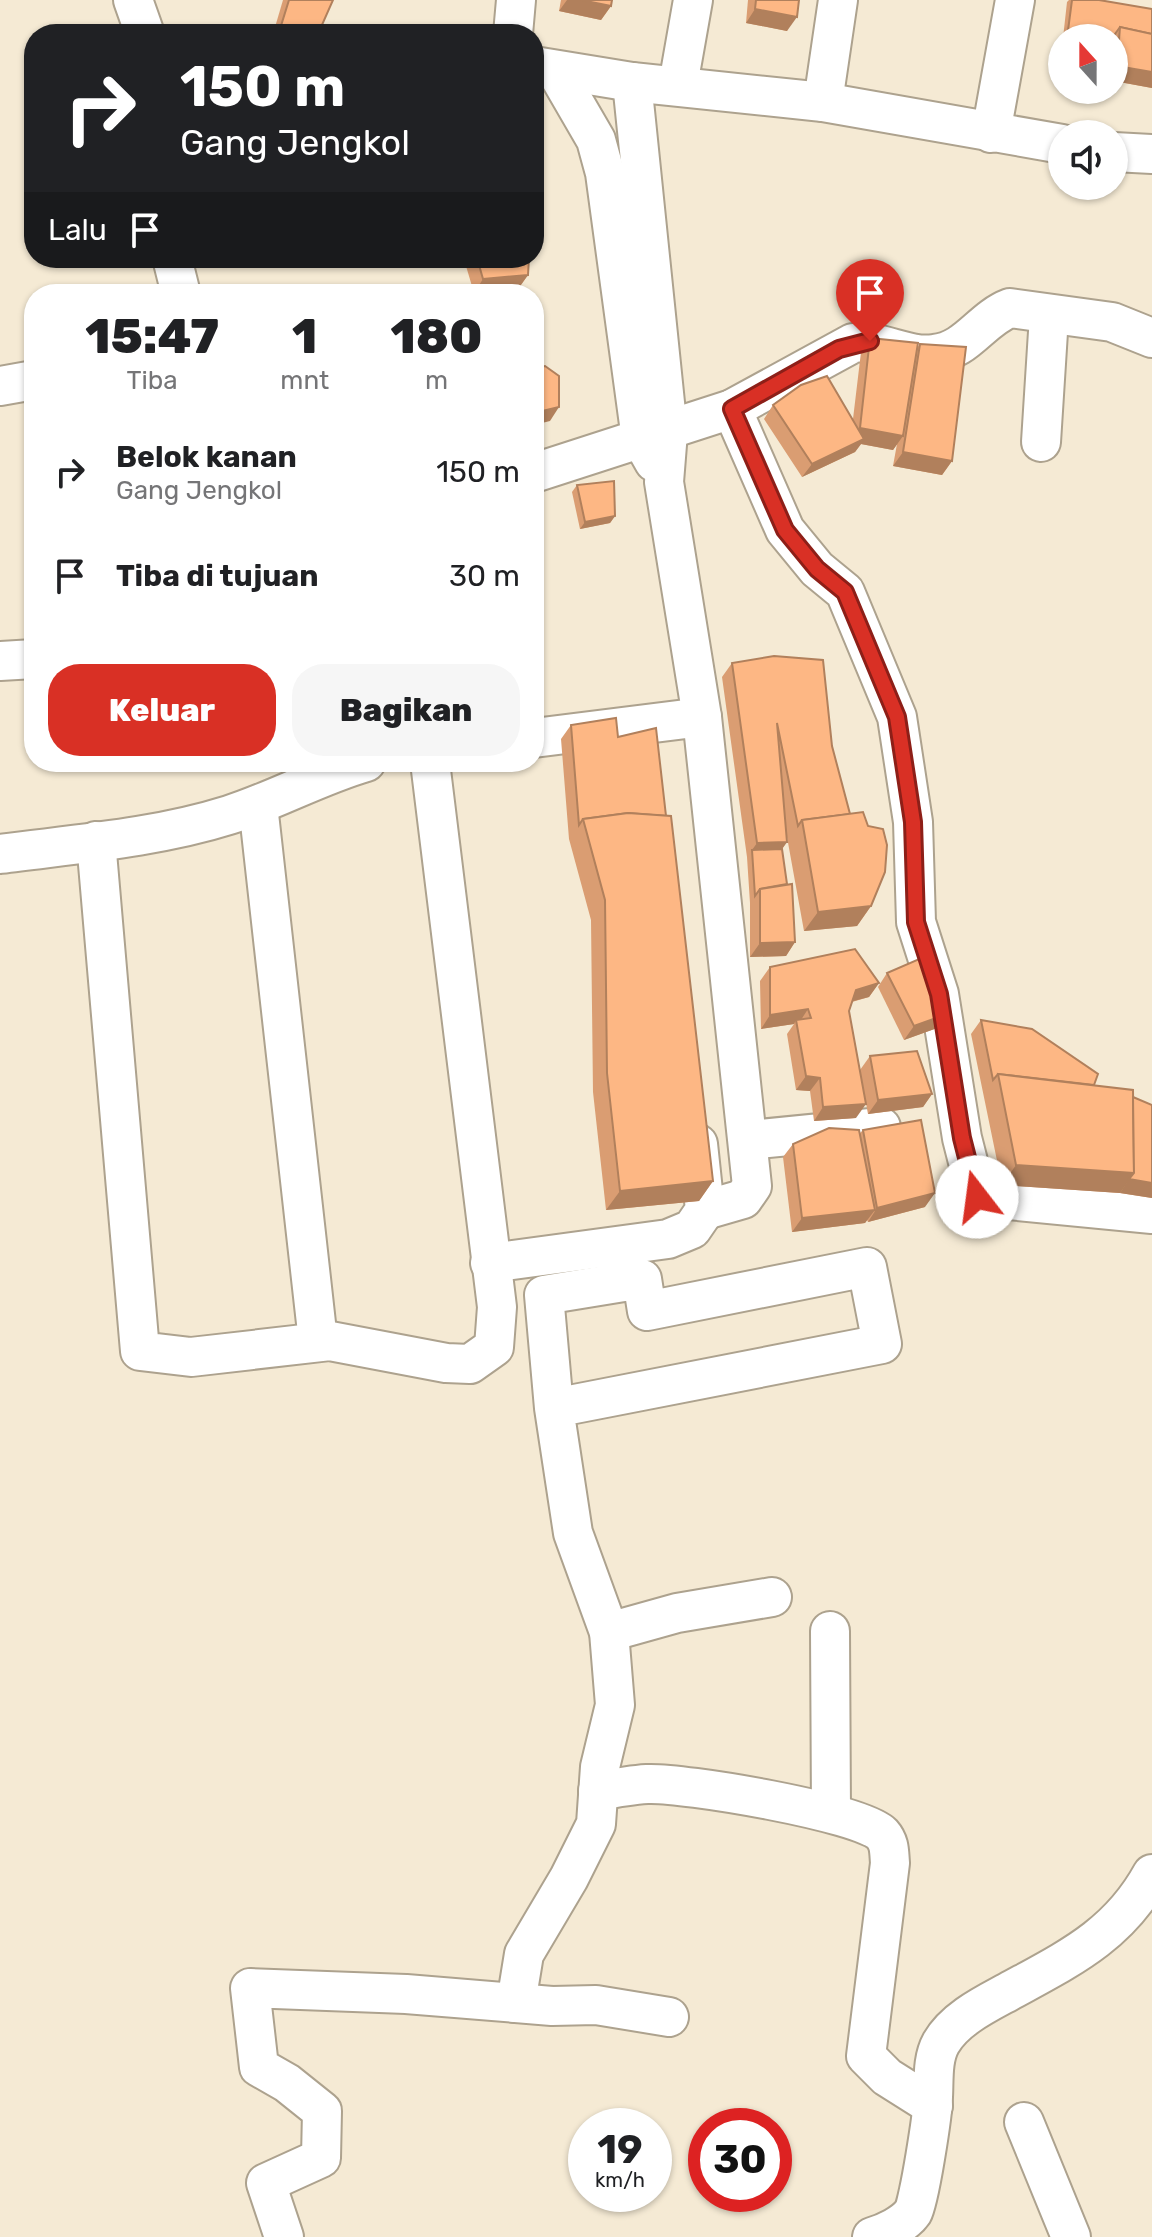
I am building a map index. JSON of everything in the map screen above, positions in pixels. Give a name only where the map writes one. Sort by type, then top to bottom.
[{"type":"street","points":[[133,0],[141,24]]},
{"type":"street","points":[[514,24],[516,0]]},
{"type":"street","points":[[678,85],[693,0]]},
{"type":"street","points":[[823,102],[838,0]]},
{"type":"street","points":[[991,133],[1015,0]]},
{"type":"street","points":[[545,68],[632,82],[823,102],[1048,142]]},
{"type":"street","points":[[490,1263],[668,1239],[692,1229],[705,1210],[750,1194],[749,1140],[702,717],[664,482],[596,140],[545,68]]},
{"type":"street","points":[[632,82],[654,436]]},
{"type":"street","points":[[1128,153],[1152,154]]},
{"type":"street","points":[[544,470],[732,409],[853,343],[870,341],[936,354],[966,341],[1010,308],[1049,316],[1112,322],[1152,338]]},
{"type":"street","points":[[1041,442],[1049,316]]},
{"type":"street","points":[[0,386],[24,382]]},
{"type":"street","points":[[732,409],[785,530],[817,569],[845,592],[897,717],[913,822],[916,922],[939,994],[962,1138],[977,1197],[1152,1214]]},
{"type":"street","points":[[0,661],[24,660]]},
{"type":"street","points":[[544,738],[650,740],[702,717]]},
{"type":"street","points":[[0,854],[196,823],[258,805],[335,772]]},
{"type":"street","points":[[96,841],[140,1351],[191,1357],[318,1341],[347,1342],[446,1363],[470,1364],[494,1347],[497,1307],[431,772]]},
{"type":"street","points":[[258,805],[318,1341]]},
{"type":"street","points":[[694,1116],[705,1210]]},
{"type":"street","points":[[749,1140],[881,1127]]},
{"type":"street","points":[[516,2003],[524,1954],[569,1878],[596,1824],[598,1791],[615,1705],[609,1632],[573,1533],[554,1408],[544,1295],[642,1279],[647,1311],[867,1267],[882,1344],[554,1408]]},
{"type":"street","points":[[609,1632],[677,1613],[772,1597]]},
{"type":"street","points":[[830,1631],[831,1813]]},
{"type":"street","points":[[598,1791],[649,1784],[688,1787],[831,1813],[880,1832],[889,1845],[890,1863],[866,2056],[887,2077],[933,2106]]},
{"type":"street","points":[[872,2237],[888,2232],[914,2211],[933,2106],[935,2060],[941,2044],[952,2030],[984,2005],[1069,1959],[1114,1928],[1137,1903],[1152,1874]]},
{"type":"street","points":[[284,2237],[266,2183],[321,2158],[322,2111],[287,2083],[259,2067],[250,1988],[618,2007],[669,2017]]},
{"type":"street","points":[[1024,2122],[1071,2237]]},
{"type":"building","points":[[289,0],[333,0],[322,24],[282,24]]},
{"type":"building","points":[[581,0],[612,0],[611,6]]},
{"type":"building","points":[[756,0],[799,0],[797,17],[755,9]]},
{"type":"building","points":[[1072,0],[1099,0],[1152,9],[1152,34],[1128,29],[1128,24],[1069,24]]},
{"type":"building","points":[[1128,29],[1152,34],[1152,72],[1128,68]]},
{"type":"building","points":[[480,268],[528,268],[528,275],[483,279]]},
{"type":"building","points":[[870,338],[918,343],[903,436],[860,428]]},
{"type":"building","points":[[920,344],[966,347],[952,461],[903,452]]},
{"type":"building","points":[[544,366],[559,376],[559,407],[544,411]]},
{"type":"building","points":[[827,376],[864,439],[812,464],[773,405],[801,385]]},
{"type":"building","points":[[614,481],[615,516],[585,522],[577,485]]},
{"type":"building","points":[[774,656],[823,660],[832,746],[850,814],[802,820],[798,826],[777,723],[787,842],[757,843],[732,663]]},
{"type":"building","points":[[616,718],[618,737],[656,728],[666,816],[628,813],[583,819],[579,825],[571,725]]},
{"type":"building","points":[[863,812],[868,826],[883,829],[887,845],[885,872],[871,906],[818,912],[802,820]]},
{"type":"building","points":[[628,813],[671,816],[713,1181],[620,1191],[607,1073],[605,900],[583,819]]},
{"type":"building","points":[[782,849],[787,884],[760,889],[755,896],[752,850]]},
{"type":"building","points":[[792,884],[795,942],[760,943],[760,889]]},
{"type":"building","points":[[855,949],[879,983],[856,990],[849,1011],[866,1104],[823,1107],[820,1078],[806,1076],[796,1020],[811,1018],[808,1009],[770,1015],[770,967]]},
{"type":"building","points":[[933,953],[950,1013],[914,1026],[887,973]]},
{"type":"building","points":[[981,1020],[1032,1029],[1098,1074],[1094,1085],[998,1074],[993,1080]]},
{"type":"building","points":[[917,1051],[932,1094],[878,1100],[870,1056]]},
{"type":"building","points":[[998,1074],[1133,1090],[1134,1173],[1016,1165]]},
{"type":"building","points":[[1133,1097],[1152,1105],[1152,1183],[1129,1179],[1134,1173]]},
{"type":"building","points":[[921,1120],[935,1193],[877,1208],[863,1130]]},
{"type":"building","points":[[829,1128],[859,1130],[875,1210],[802,1218],[793,1144]]},
{"type":"route","points":[[870,341],[839,349],[732,409],[764,476],[785,530],[795,546],[817,569],[845,592],[897,717],[913,822],[916,922],[939,994],[962,1138],[977,1197]]}]
